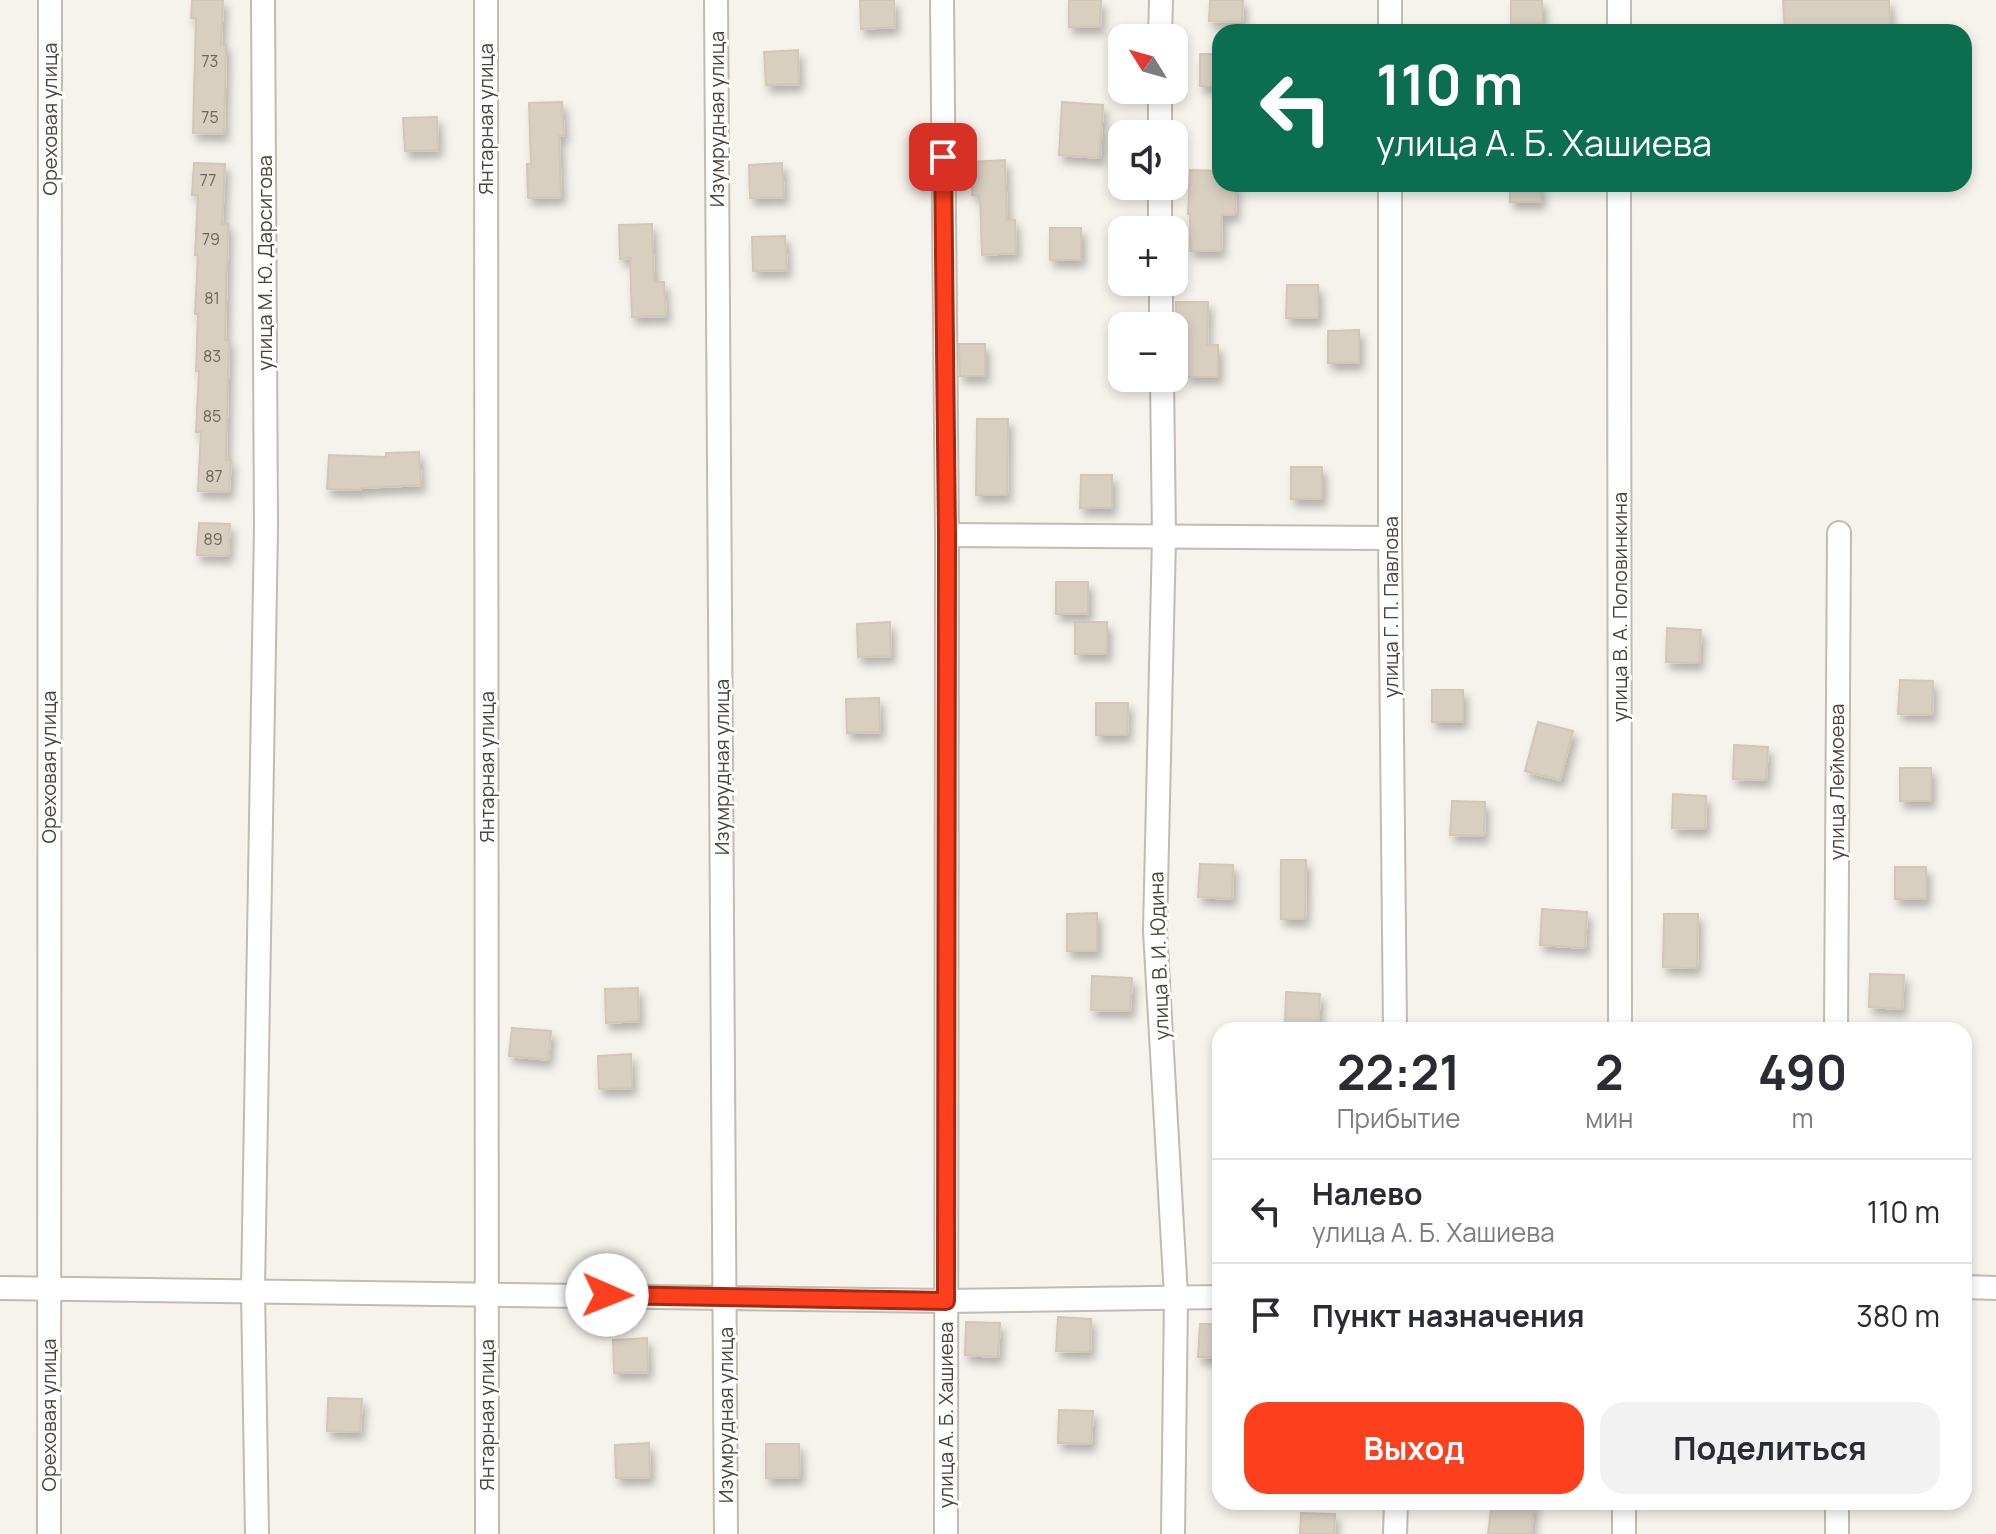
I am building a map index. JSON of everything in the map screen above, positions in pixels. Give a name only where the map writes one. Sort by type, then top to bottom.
[{"type":"street","name":"Ореховая улица","points":[[49,1534],[50,0]]},
{"type":"street","name":"улица М. Ю. Дарсигова","points":[[257,1534],[253,1290],[266,527],[263,0]]},
{"type":"street","name":"Янтарная улица","points":[[486,0],[487,1534]]},
{"type":"street","name":"Изумрудная улица","points":[[716,0],[726,1534]]},
{"type":"street","name":"улица А. Б. Хашиева","points":[[942,0],[947,535],[946,1534]]},
{"type":"street","points":[[1160,24],[1161,0]]},
{"type":"street","points":[[1390,0],[1390,24]]},
{"type":"street","points":[[1619,0],[1619,24]]},
{"type":"street","name":"улица Г. П. Павлова","points":[[1390,192],[1395,1022]]},
{"type":"street","name":"улица В. А. Половинкина","points":[[1619,192],[1620,1022]]},
{"type":"street","name":"улица В. И. Юдина","points":[[1162,392],[1164,537],[1155,931],[1176,1296],[1173,1534]]},
{"type":"street","name":"улица Леймоева","points":[[1836,1022],[1839,533]]},
{"type":"street","points":[[947,535],[1390,538]]},
{"type":"street","points":[[1972,1287],[1996,1288]]},
{"type":"street","points":[[0,1288],[946,1301],[1212,1297]]},
{"type":"street","points":[[1395,1534],[1396,1510]]},
{"type":"street","points":[[1624,1510],[1624,1534]]},
{"type":"street","points":[[1837,1510],[1837,1534]]},
{"type":"building","points":[[192,0],[223,0],[221,45],[226,45],[224,134],[193,133],[196,18],[191,18]]},
{"type":"building","points":[[860,0],[894,0],[895,27],[861,29]]},
{"type":"building","points":[[1069,0],[1101,0],[1100,27],[1069,27]]},
{"type":"building","points":[[1210,0],[1243,0],[1242,22],[1209,21]]},
{"type":"building","points":[[1511,0],[1542,0],[1542,23],[1511,23]]},
{"type":"building","points":[[1783,0],[1889,0],[1890,24],[1784,24]]},
{"type":"building","points":[[798,50],[799,84],[766,85],[764,52]]},
{"type":"building","points":[[1200,54],[1212,54],[1212,86],[1200,86]]},
{"type":"building","points":[[562,102],[564,136],[559,136],[561,197],[528,198],[527,164],[531,164],[529,103]]},
{"type":"building","points":[[1062,102],[1103,105],[1100,158],[1059,155]]},
{"type":"building","points":[[437,117],[438,150],[405,151],[403,118]]},
{"type":"building","points":[[1005,160],[1007,220],[1015,220],[1016,253],[982,255],[980,195],[972,195],[971,162]]},
{"type":"building","points":[[194,163],[225,164],[222,224],[228,224],[225,340],[229,340],[226,460],[231,460],[229,492],[198,491],[201,432],[196,432],[199,371],[196,371],[198,314],[195,314],[198,255],[195,255],[198,195],[192,195]]},
{"type":"building","points":[[782,163],[784,197],[750,198],[749,165]]},
{"type":"building","points":[[1190,170],[1212,171],[1212,192],[1236,192],[1235,215],[1222,215],[1221,251],[1190,251]]},
{"type":"building","points":[[1510,192],[1541,192],[1541,202],[1510,202]]},
{"type":"building","points":[[652,224],[654,282],[664,282],[666,316],[632,317],[630,258],[620,259],[619,225]]},
{"type":"building","points":[[1050,228],[1081,228],[1081,260],[1050,260]]},
{"type":"building","points":[[785,236],[787,270],[753,271],[752,237]]},
{"type":"building","points":[[1287,285],[1318,285],[1318,318],[1286,318]]},
{"type":"building","points":[[1176,302],[1208,302],[1207,345],[1218,345],[1218,377],[1188,377],[1188,312],[1176,312]]},
{"type":"building","points":[[1359,330],[1359,363],[1328,363],[1328,331]]},
{"type":"building","points":[[959,344],[985,344],[985,376],[960,376]]},
{"type":"building","points":[[977,419],[1008,419],[1007,495],[976,495]]},
{"type":"building","points":[[419,452],[421,485],[360,490],[327,489],[329,455],[386,457],[386,453]]},
{"type":"building","points":[[1291,467],[1322,467],[1322,499],[1291,499]]},
{"type":"building","points":[[1081,475],[1112,475],[1112,508],[1080,508]]},
{"type":"building","points":[[199,523],[230,524],[228,556],[197,555]]},
{"type":"building","points":[[1056,582],[1088,582],[1088,614],[1056,614]]},
{"type":"building","points":[[890,622],[891,656],[858,657],[857,624]]},
{"type":"building","points":[[1075,622],[1107,622],[1107,654],[1075,654]]},
{"type":"building","points":[[1667,628],[1701,630],[1699,663],[1666,662]]},
{"type":"building","points":[[1900,680],[1933,681],[1932,715],[1898,714]]},
{"type":"building","points":[[1432,690],[1463,690],[1463,722],[1432,722]]},
{"type":"building","points":[[879,698],[880,732],[847,733],[846,699]]},
{"type":"building","points":[[1096,703],[1128,703],[1127,735],[1096,735]]},
{"type":"building","points":[[1538,722],[1573,731],[1560,780],[1525,771]]},
{"type":"building","points":[[1734,745],[1768,747],[1766,780],[1733,779]]},
{"type":"building","points":[[1900,768],[1931,768],[1931,801],[1900,801]]},
{"type":"building","points":[[1673,794],[1706,796],[1705,829],[1672,828]]},
{"type":"building","points":[[1452,801],[1485,802],[1484,836],[1450,835]]},
{"type":"building","points":[[1281,860],[1306,860],[1305,919],[1281,919]]},
{"type":"building","points":[[1200,864],[1233,865],[1232,899],[1198,897]]},
{"type":"building","points":[[1895,867],[1926,867],[1926,899],[1895,899]]},
{"type":"building","points":[[1542,909],[1587,912],[1585,948],[1540,945]]},
{"type":"building","points":[[1097,913],[1097,951],[1067,951],[1067,914]]},
{"type":"building","points":[[1664,914],[1698,914],[1697,968],[1663,967]]},
{"type":"building","points":[[1870,974],[1904,975],[1902,1009],[1869,1007]]},
{"type":"building","points":[[1092,976],[1132,978],[1130,1011],[1091,1010]]},
{"type":"building","points":[[638,988],[639,1021],[606,1023],[605,989]]},
{"type":"building","points":[[1286,992],[1320,994],[1318,1022],[1285,1022]]},
{"type":"building","points":[[512,1028],[551,1031],[548,1060],[509,1056]]},
{"type":"building","points":[[631,1054],[632,1088],[599,1089],[598,1056]]},
{"type":"building","points":[[1058,1317],[1091,1319],[1090,1352],[1056,1351]]},
{"type":"building","points":[[966,1322],[1000,1323],[998,1357],[965,1355]]},
{"type":"building","points":[[1200,1324],[1212,1324],[1212,1358],[1198,1357]]},
{"type":"building","points":[[647,1338],[648,1372],[614,1373],[613,1340]]},
{"type":"building","points":[[328,1398],[362,1399],[360,1432],[327,1431]]},
{"type":"building","points":[[1059,1410],[1093,1411],[1091,1444],[1058,1443]]},
{"type":"building","points":[[649,1443],[650,1477],[616,1478],[615,1445]]},
{"type":"building","points":[[766,1444],[799,1444],[800,1477],[766,1478]]},
{"type":"building","points":[[1491,1510],[1533,1510],[1531,1534],[1488,1534]]},
{"type":"building","points":[[1301,1513],[1335,1514],[1334,1534],[1300,1534]]},
{"type":"route","points":[[607,1295],[946,1301],[947,535],[943,157]]}]
